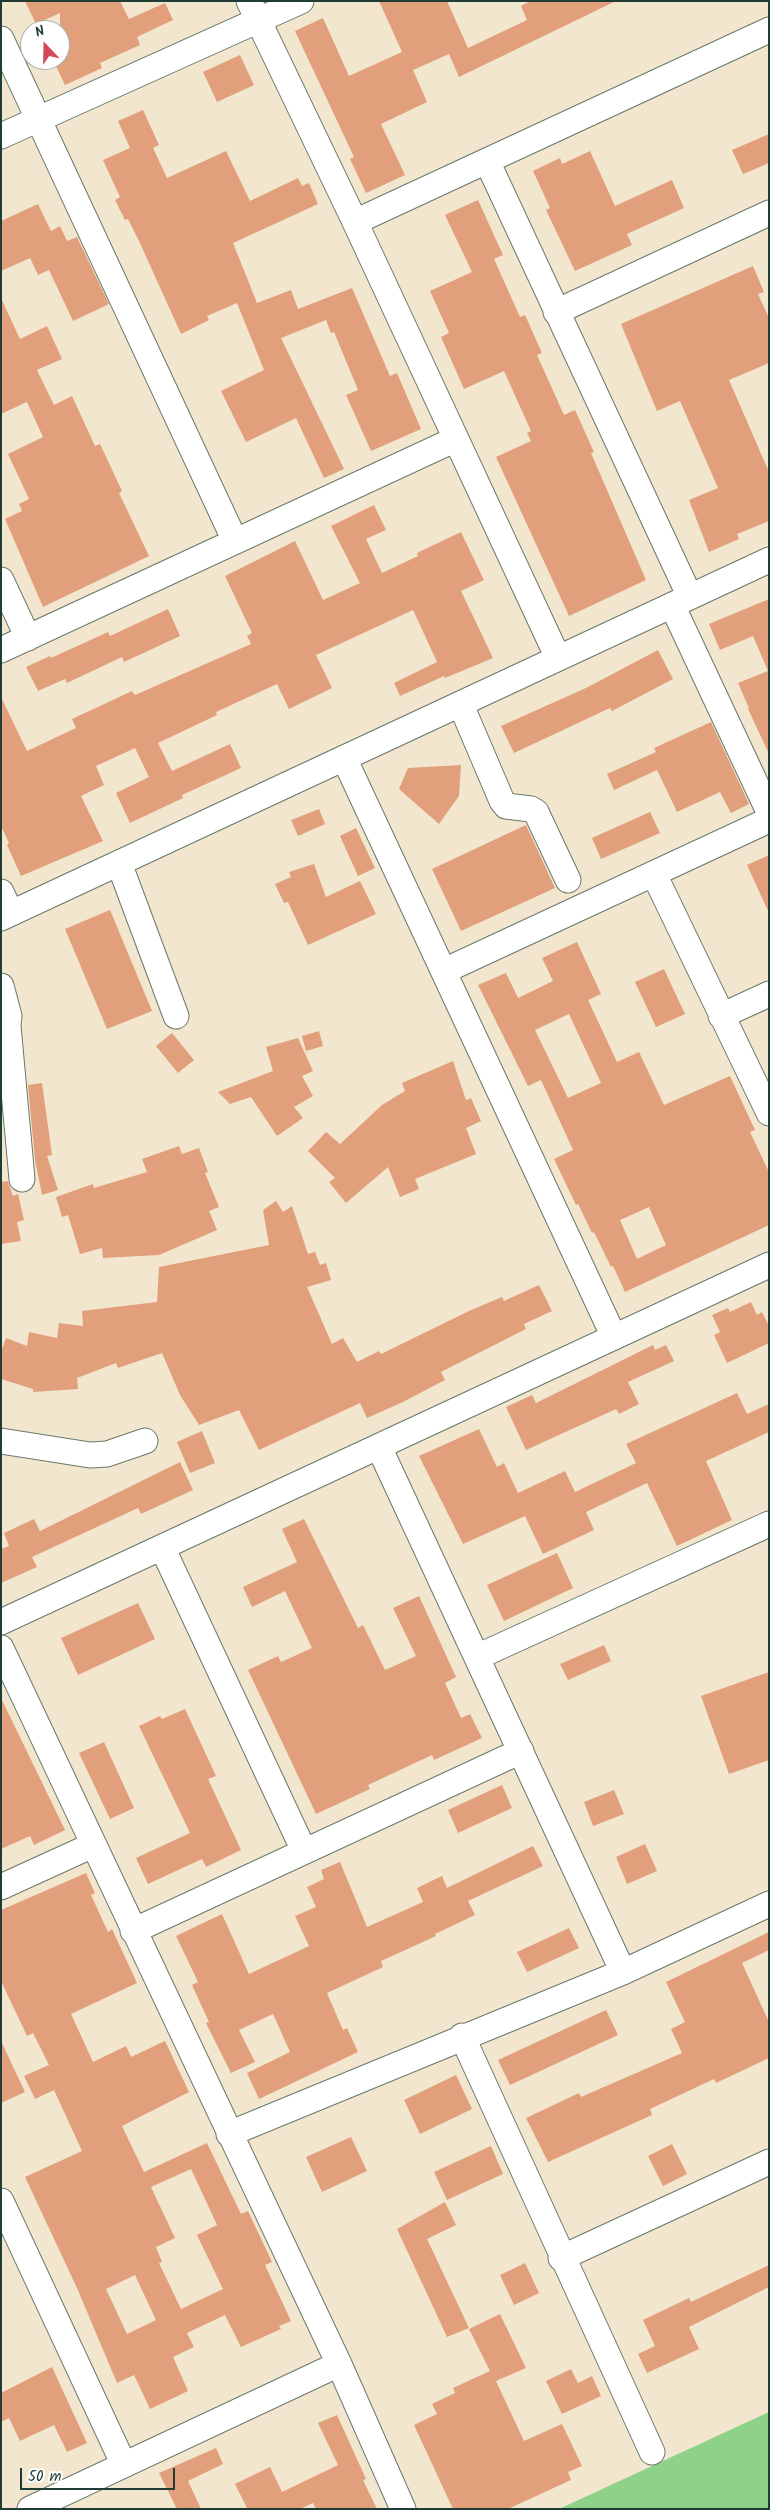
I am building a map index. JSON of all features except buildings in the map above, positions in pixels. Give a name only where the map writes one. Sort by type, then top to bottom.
[{"type":"street","points":[[1,136],[253,11],[301,1]]},
{"type":"street","points":[[253,11],[355,222],[558,658]]},
{"type":"street","points":[[355,222],[769,30]]},
{"type":"street","points":[[1,38],[235,541]]},
{"type":"street","points":[[487,161],[556,312],[681,601],[769,812]]},
{"type":"street","points":[[556,312],[769,213]]},
{"type":"street","points":[[1,650],[456,438]]},
{"type":"street","points":[[4,908],[119,863],[462,705],[769,560]]},
{"type":"street","points":[[1,580],[28,638]]},
{"type":"street","points":[[462,705],[502,801],[506,806],[530,809],[536,812],[568,880]]},
{"type":"street","points":[[344,758],[614,1337]]},
{"type":"street","points":[[444,971],[769,820]]},
{"type":"street","points":[[119,863],[176,1016]]},
{"type":"street","points":[[654,874],[769,1113]]},
{"type":"street","points":[[1,986],[9,1016],[8,1026],[22,1179]]},
{"type":"street","points":[[721,1016],[769,994]]},
{"type":"street","points":[[1,1622],[769,1265]]},
{"type":"street","points":[[1,1441],[90,1455],[107,1454],[145,1441]]},
{"type":"street","points":[[379,1446],[623,1972]]},
{"type":"street","points":[[477,1657],[769,1524]]},
{"type":"street","points":[[162,1547],[304,1851]]},
{"type":"street","points":[[1,1648],[339,2364],[403,2509]]},
{"type":"street","points":[[133,1930],[520,1751]]},
{"type":"street","points":[[1,1887],[93,1845]]},
{"type":"street","points":[[229,2134],[462,2036],[623,1972],[769,1904]]},
{"type":"street","points":[[462,2036],[561,2258],[652,2452]]},
{"type":"street","points":[[561,2258],[769,2162]]},
{"type":"street","points":[[1,2201],[124,2465]]},
{"type":"street","points":[[30,2509],[339,2364]]},
{"type":"green space","points":[[769,2412],[769,2509],[559,2509]]}]
